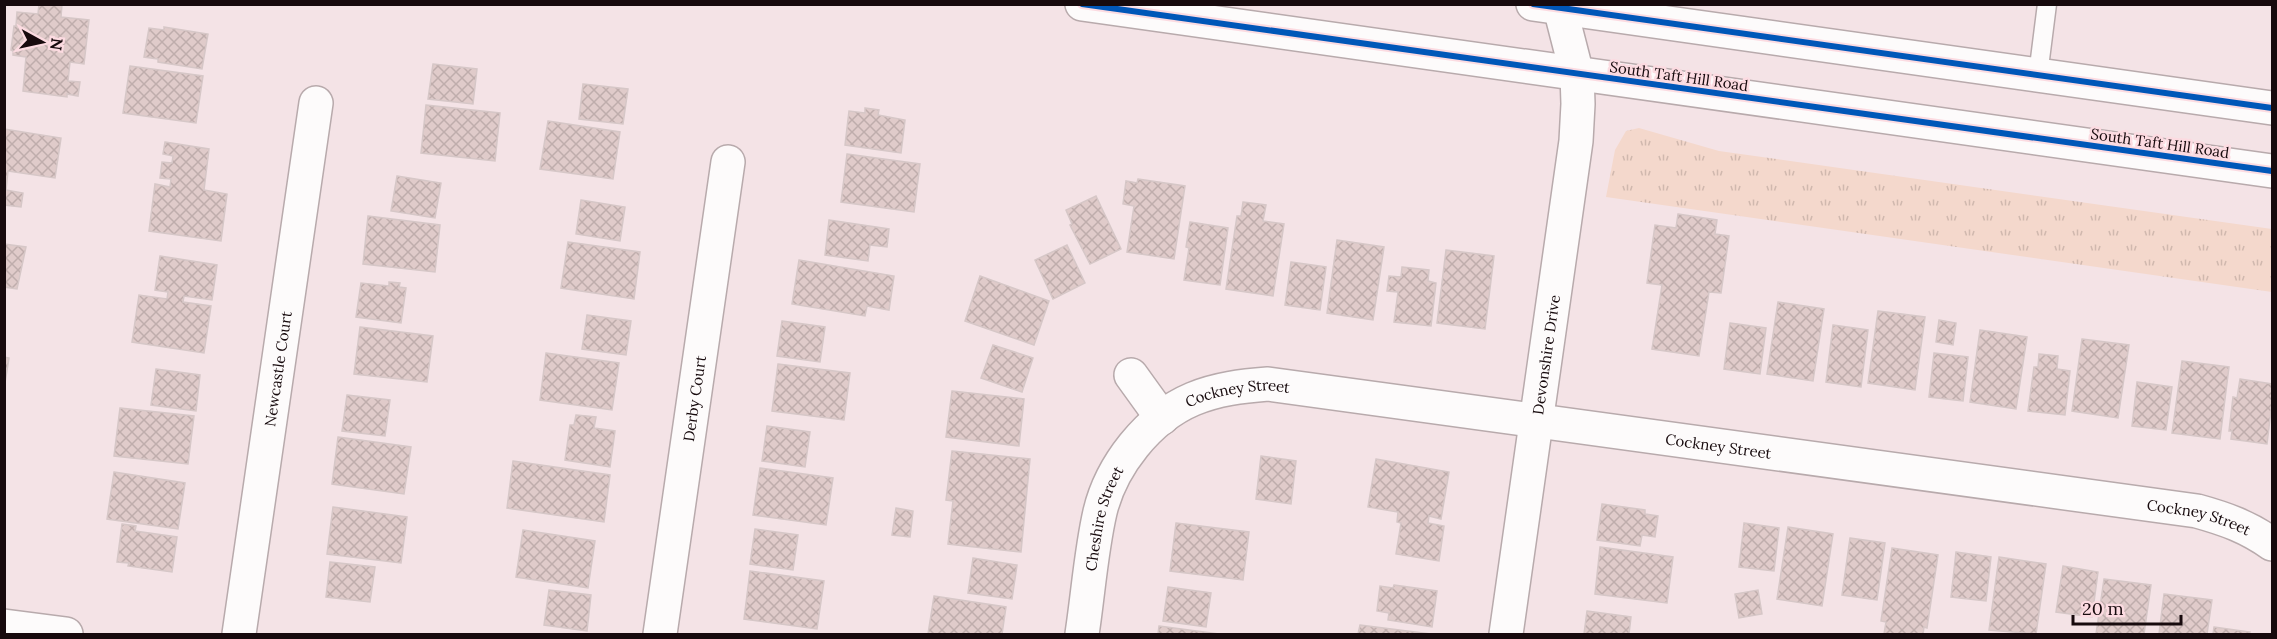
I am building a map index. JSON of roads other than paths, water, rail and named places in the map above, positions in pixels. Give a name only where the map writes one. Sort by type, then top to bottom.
[{"type":"street","name":"South Taft Hill Road","points":[[1082,4],[2272,171]]},
{"type":"street","name":"Devonshire Drive","points":[[1506,634],[1576,141],[1577,74],[1550,6]]},
{"type":"street","points":[[1550,6],[2272,108]]},
{"type":"street","name":"Newcastle Court","points":[[239,634],[316,103]]},
{"type":"street","name":"Derby Court","points":[[660,634],[728,162]]},
{"type":"street","points":[[1131,375],[1162,418]]},
{"type":"street","name":"Cockney Street","points":[[1162,418],[1191,400],[1233,387],[1268,384],[2197,511],[2230,520],[2252,530],[2272,544]]},
{"type":"street","name":"Cheshire Street","points":[[1082,634],[1100,512],[1112,479],[1131,449],[1162,418]]},
{"type":"street","points":[[4,626],[66,634]]},
{"type":"lane","points":[[2038,75],[2047,4]]}]
